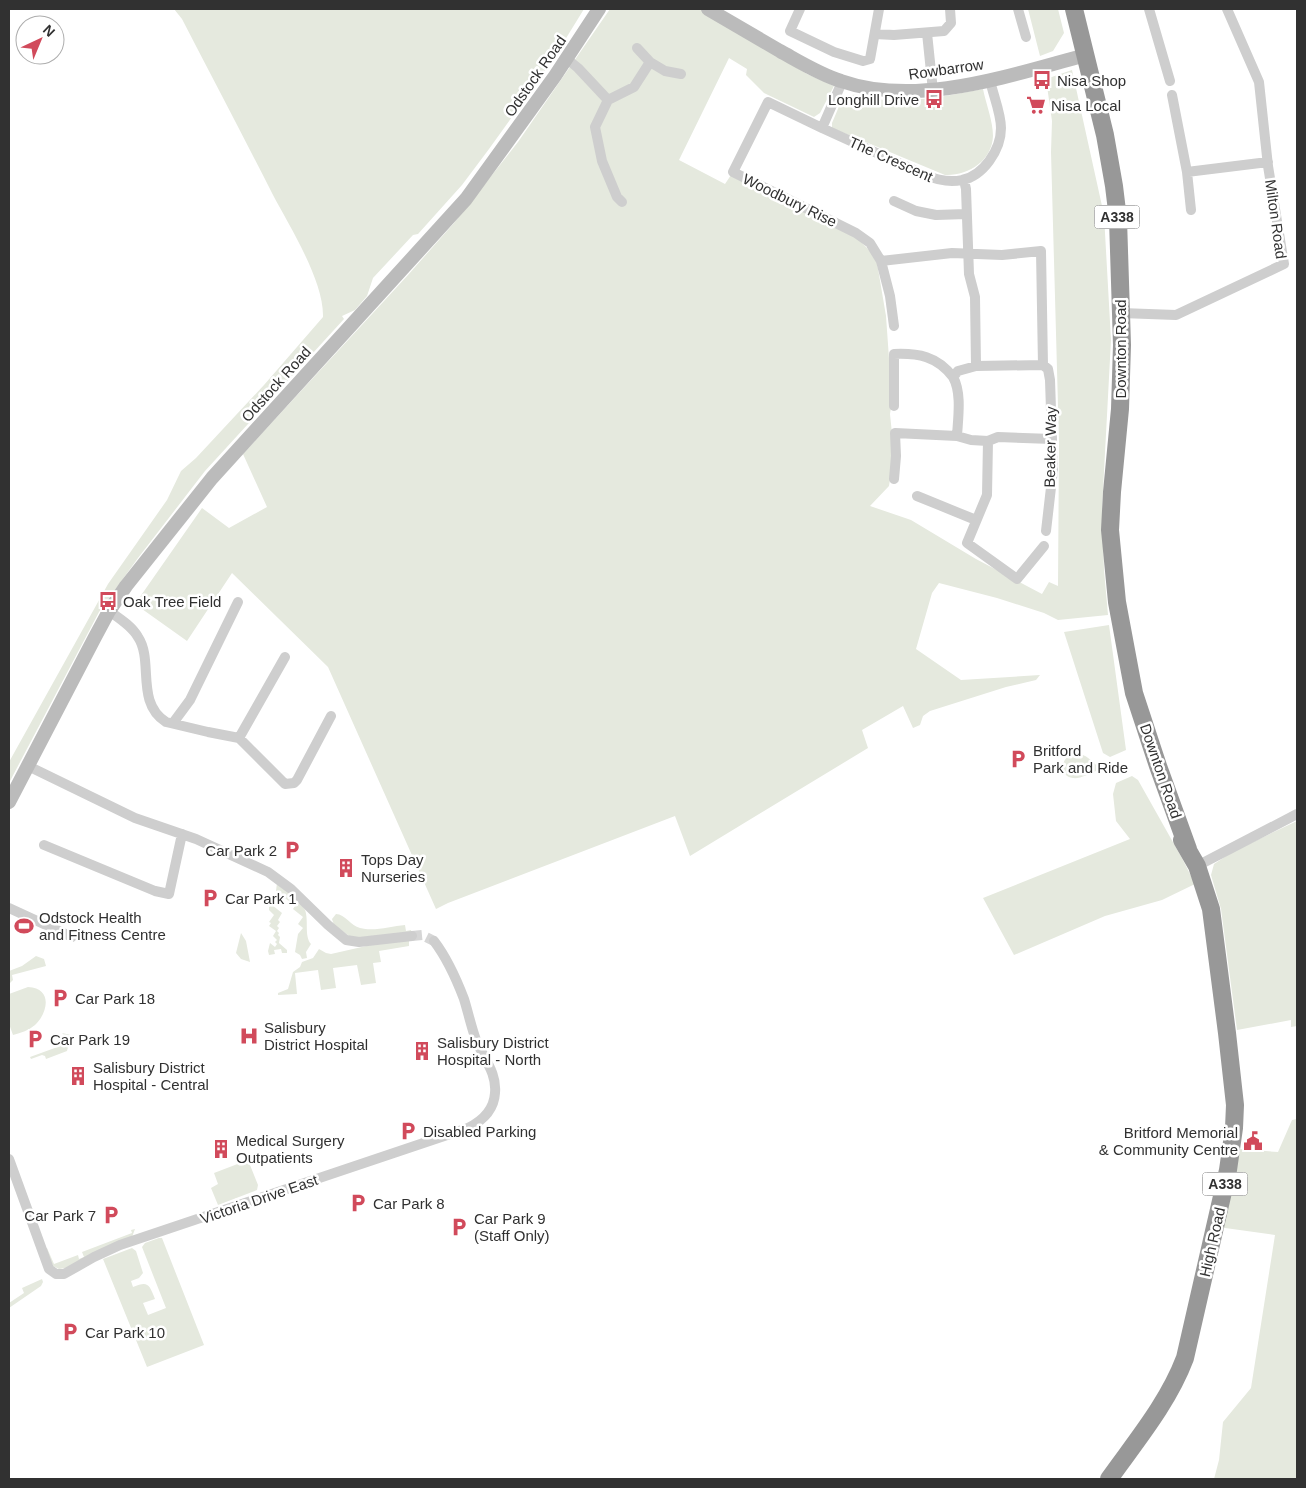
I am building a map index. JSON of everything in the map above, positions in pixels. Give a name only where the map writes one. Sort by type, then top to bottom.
[{"type":"highway","name":"Downton Road","points":[[1074,9],[1105,135],[1116,202],[1122,314],[1121,382],[1110,530],[1116,593],[1134,693],[1188,849],[1197,866]]},
{"type":"highway","name":"High Road","points":[[1109,1479],[1160,1406],[1180,1370],[1204,1277],[1232,1148],[1234,1105],[1219,962],[1211,909],[1197,866]]},
{"type":"street","name":"Odstock Road","points":[[9,802],[109,611],[126,586],[212,478],[466,199],[567,59],[599,9]]},
{"type":"street","name":"Rowbarrow","points":[[708,9],[810,68],[842,82],[885,91],[933,90],[990,80],[1086,55]]},
{"type":"street","points":[[800,9],[790,32],[834,52],[863,61],[870,59],[879,9]]},
{"type":"street","points":[[875,34],[894,35],[944,31],[951,24],[950,9]]},
{"type":"street","points":[[1018,9],[1026,37]]},
{"type":"street","points":[[1150,9],[1170,81]]},
{"type":"street","name":"Milton Road","points":[[1122,314],[1176,315],[1284,264],[1268,162],[1259,82],[1227,9]]},
{"type":"street","points":[[927,33],[933,90]]},
{"type":"street","points":[[637,48],[650,62],[664,71],[681,74]]},
{"type":"street","points":[[567,59],[608,100]]},
{"type":"street","points":[[621,197],[602,162],[595,127],[608,100],[634,87],[650,62]]},
{"type":"street","points":[[976,366],[975,297],[968,254],[966,189],[964,180],[984,167],[999,142],[1001,127],[990,80]]},
{"type":"street","points":[[822,128],[842,82]]},
{"type":"street","points":[[1172,95],[1187,172],[1191,210]]},
{"type":"street","name":"The Crescent","points":[[768,102],[931,178],[947,181],[964,180]]},
{"type":"street","name":"Woodbury Rise","points":[[768,102],[733,172],[856,232],[870,243],[881,261],[890,296],[894,326]]},
{"type":"street","points":[[1187,172],[1268,162]]},
{"type":"street","points":[[894,201],[916,211],[936,215],[966,214]]},
{"type":"street","name":"Beaker Way","points":[[968,254],[1002,255],[1041,251],[1043,365],[1048,369],[1050,380],[1053,470],[1046,531]]},
{"type":"street","points":[[881,261],[952,253],[968,254]]},
{"type":"street","points":[[894,406],[895,352],[928,357],[942,365],[957,383],[958,436]]},
{"type":"street","points":[[953,376],[958,371],[976,366],[1043,365]]},
{"type":"street","points":[[894,422],[896,456],[894,479]]},
{"type":"street","points":[[895,433],[958,436],[988,442],[998,437],[1052,439]]},
{"type":"street","points":[[988,442],[987,495],[967,543],[1017,579],[1044,546]]},
{"type":"street","points":[[918,496],[976,520]]},
{"type":"street","points":[[173,723],[190,700],[238,602]]},
{"type":"street","points":[[109,611],[132,628],[138,636],[142,646],[147,689],[152,705],[161,719],[208,732],[239,738],[285,784],[294,783],[331,716]]},
{"type":"street","points":[[239,738],[285,657]]},
{"type":"street","points":[[28,766],[134,818],[219,848],[277,878],[346,940],[359,942],[412,936]]},
{"type":"street","points":[[1197,866],[1297,814]]},
{"type":"street","points":[[44,845],[155,891],[169,894],[182,834]]},
{"type":"street","points":[[9,908],[72,937]]},
{"type":"street","name":"Victoria Drive East","points":[[9,1159],[49,1269],[53,1273],[60,1274],[68,1273],[100,1254],[120,1245],[468,1128],[481,1120],[490,1109],[495,1095],[495,1078],[476,1040],[455,978],[445,956],[434,941]]},
{"type":"shaded area","points":[[174,9],[584,9],[552,61],[462,185],[418,234],[413,235],[373,278],[367,296],[355,310],[342,316],[344,319],[205,471],[138,558],[99,612],[9,783],[9,762],[108,584],[167,500],[181,471],[196,458],[264,385],[323,317],[318,287],[297,238],[182,19]]},
{"type":"shaded area","points":[[610,9],[700,9],[807,74],[834,86],[820,113],[814,117],[764,93],[746,75],[747,69],[729,58],[679,160],[725,184],[731,175],[856,237],[876,257],[886,316],[892,401],[890,414],[894,453],[889,486],[870,506],[911,520],[976,559],[1042,594],[1049,582],[1058,586],[1059,442],[1051,152],[1052,121],[1046,79],[1072,70],[1104,215],[1111,340],[1102,509],[1108,615],[1058,620],[1044,613],[997,598],[939,583],[932,593],[916,649],[961,680],[1040,675],[1036,680],[1006,687],[930,711],[923,716],[920,725],[913,728],[903,706],[862,730],[868,748],[690,856],[675,816],[436,909],[328,667],[232,573],[187,641],[135,604],[202,508],[229,528],[267,507],[243,454],[454,223],[518,142]]},
{"type":"shaded area","points":[[1028,9],[1058,9],[1064,33],[1053,51],[1040,56]]},
{"type":"shaded area","points":[[983,89],[992,124],[992,145],[983,160],[970,170],[962,173],[945,175],[832,128],[832,123],[843,97],[850,95],[885,100],[910,100],[934,98]]},
{"type":"shaded area","points":[[1109,625],[1126,750],[1110,757],[1103,753],[1064,632]]},
{"type":"shaded area","points":[[1075,753],[1092,761],[1097,766],[1096,771],[1076,778],[1065,774],[1063,770],[1064,762],[1070,755]]},
{"type":"shaded area","points":[[1132,776],[1138,780],[1195,884],[1162,900],[1105,916],[1014,955],[983,898],[1130,839],[1116,821],[1113,794],[1116,783]]},
{"type":"shaded area","points":[[1297,821],[1297,1026],[1291,1027],[1291,1020],[1237,1030],[1221,909],[1211,875],[1214,864],[1234,851]]},
{"type":"shaded area","points":[[277,883],[296,899],[305,910],[308,937],[311,944],[306,952],[307,958],[302,959],[295,952],[298,934],[303,928],[298,924],[303,917],[293,909],[295,906],[276,891]]},
{"type":"shaded area","points":[[272,905],[282,913],[278,920],[280,922],[277,926],[279,928],[277,931],[280,937],[279,943],[287,950],[287,953],[282,953],[281,949],[274,950],[275,954],[269,955],[270,943],[275,947],[277,944],[275,942],[277,940],[273,936],[276,931],[269,926],[271,923],[269,922],[274,915],[269,910],[269,907]]},
{"type":"shaded area","points":[[336,914],[360,928],[377,929],[405,925],[406,931],[411,930],[412,934],[352,938],[334,925],[332,919]]},
{"type":"shaded area","points":[[241,933],[246,941],[250,962],[241,959],[236,953]]},
{"type":"shaded area","points":[[409,940],[409,946],[379,951],[381,962],[373,963],[376,983],[361,985],[357,965],[333,968],[336,988],[321,990],[318,970],[295,973],[297,994],[278,995],[278,993],[288,989],[293,972],[300,967],[302,962],[313,958],[319,949],[331,954],[375,944]]},
{"type":"shaded area","points":[[36,956],[44,959],[46,966],[12,975],[13,980],[9,984],[9,971],[22,966]]},
{"type":"shaded area","points":[[28,987],[36,988],[45,996],[45,1008],[35,1025],[13,1035],[9,1024],[9,994]]},
{"type":"shaded area","points":[[62,1033],[71,1035],[67,1051],[46,1059],[42,1055],[31,1059],[30,1057],[63,1045],[62,1040],[67,1038]]},
{"type":"shaded area","points":[[1297,1119],[1297,1479],[1214,1479],[1219,1460],[1223,1422],[1251,1388],[1275,1235],[1218,1227],[1239,1149],[1278,1152],[1292,1120]]},
{"type":"shaded area","points":[[248,1160],[258,1185],[257,1190],[218,1205],[211,1188],[218,1184],[214,1173]]},
{"type":"shaded area","points":[[135,1229],[132,1237],[66,1268],[59,1269],[53,1266],[45,1248],[47,1248],[54,1264],[78,1255],[79,1259],[84,1257],[82,1252],[132,1233],[131,1230]]},
{"type":"shaded area","points":[[162,1238],[204,1345],[147,1367],[103,1259],[132,1248],[136,1251],[143,1273],[139,1278],[131,1281],[133,1287],[145,1284],[151,1290],[155,1299],[143,1303],[148,1315],[166,1308],[142,1247],[145,1243]]},
{"type":"shaded area","points":[[42,1279],[41,1286],[9,1308],[9,1303],[24,1293],[22,1288]]},
{"type":"tunnel","points":[[412,936],[422,935],[434,941]]},
{"type":"place","name":"Nisa Shop","points":[[1042,80]]},
{"type":"place","name":"Longhill Drive","points":[[934,99]]},
{"type":"place","name":"Nisa Local","points":[[1036,105]]},
{"type":"place","name":"Oak Tree Field","points":[[108,601]]},
{"type":"place","name":"Britford Park and Ride","points":[[1018,759]]},
{"type":"place","name":"Car Park 2","points":[[292,850]]},
{"type":"place","name":"Tops Day Nurseries","points":[[346,868]]},
{"type":"place","name":"Car Park 1","points":[[210,898]]},
{"type":"place","name":"Odstock Health and Fitness Centre","points":[[24,926]]},
{"type":"place","name":"Car Park 18","points":[[60,998]]},
{"type":"place","name":"Salisbury District Hospital","points":[[249,1036]]},
{"type":"place","name":"Car Park 19","points":[[35,1039]]},
{"type":"place","name":"Salisbury District Hospital - North","points":[[422,1051]]},
{"type":"place","name":"Salisbury District Hospital - Central","points":[[78,1076]]},
{"type":"place","name":"Disabled Parking","points":[[408,1131]]},
{"type":"place","name":"Britford Memorial & Community Centre","points":[[1253,1141]]},
{"type":"place","name":"Medical Surgery Outpatients","points":[[221,1149]]},
{"type":"place","name":"Car Park 8","points":[[358,1203]]},
{"type":"place","name":"Car Park 7","points":[[111,1215]]},
{"type":"place","name":"Car Park 9 (Staff Only)","points":[[459,1227]]},
{"type":"place","name":"Car Park 10","points":[[70,1332]]}]
